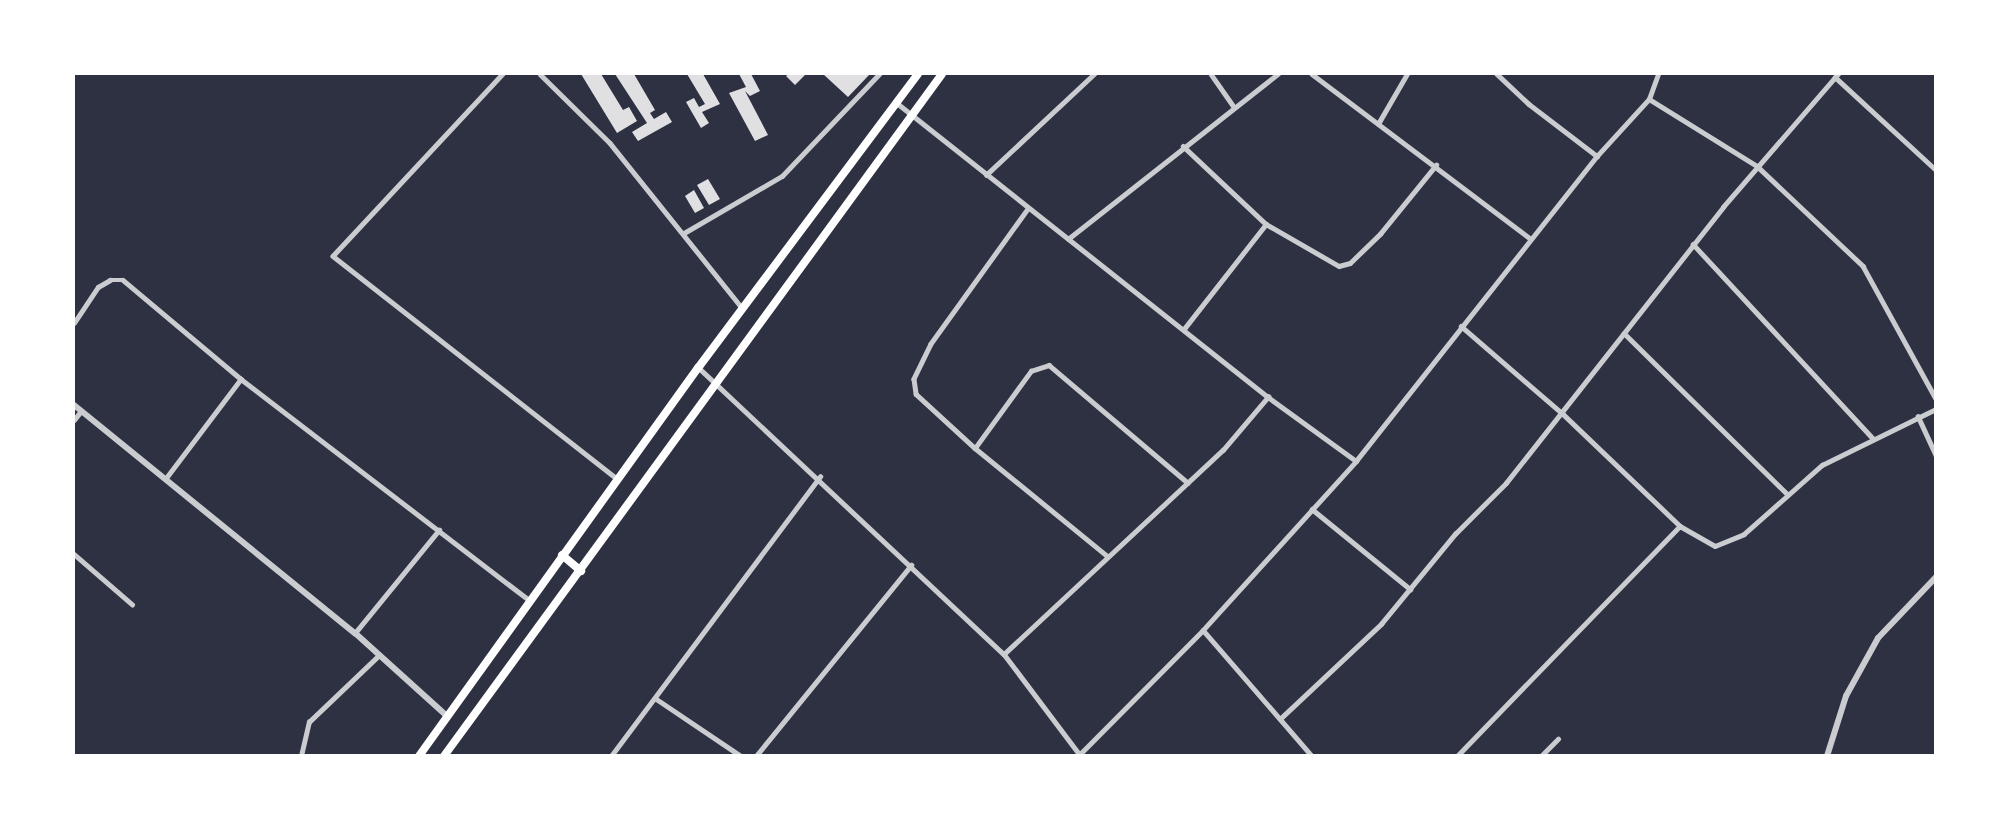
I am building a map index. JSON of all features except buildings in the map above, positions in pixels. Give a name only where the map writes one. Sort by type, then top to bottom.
[{"type":"highway","points":[[424,753],[562,555],[698,368],[918,74]]},
{"type":"highway","points":[[444,755],[581,571],[910,114],[942,74]]},
{"type":"highway","points":[[562,555],[581,571]]},
{"type":"street","points":[[503,74],[333,256],[618,479]]},
{"type":"street","points":[[540,74],[610,143],[742,309]]},
{"type":"street","points":[[684,233],[782,176],[879,74]]},
{"type":"street","points":[[986,175],[1094,74]]},
{"type":"street","points":[[1211,74],[1233,106]]},
{"type":"street","points":[[1068,239],[1233,106],[1278,74]]},
{"type":"street","points":[[1312,74],[1531,239]]},
{"type":"street","points":[[1378,124],[1407,74]]},
{"type":"street","points":[[1497,74],[1529,104],[1597,156]]},
{"type":"street","points":[[698,368],[820,477],[1003,654],[1079,755],[1203,630],[1356,461],[1597,156],[1648,99],[1658,74]]},
{"type":"street","points":[[1280,719],[1372,633],[1563,414],[1693,244],[1837,75],[1936,170]]},
{"type":"street","points":[[1648,99],[1757,166],[1863,266],[1936,399]]},
{"type":"street","points":[[896,102],[1268,397],[1356,461]]},
{"type":"street","points":[[1183,146],[1266,224],[1328,262],[1350,263],[1380,234],[1436,165]]},
{"type":"street","points":[[1028,209],[958,301],[914,379],[916,394],[975,448],[1106,555]]},
{"type":"street","points":[[1184,330],[1266,224]]},
{"type":"street","points":[[1693,244],[1872,437]]},
{"type":"street","points":[[74,323],[98,287],[110,280],[123,280],[241,379],[531,601]]},
{"type":"street","points":[[1461,326],[1563,414],[1680,526],[1715,545],[1728,544],[1822,465],[1872,437],[1936,409]]},
{"type":"street","points":[[1624,333],[1787,494]]},
{"type":"street","points":[[975,448],[1031,371],[1049,365],[1188,483]]},
{"type":"street","points":[[166,478],[241,379]]},
{"type":"street","points":[[1003,654],[1106,555],[1188,483],[1268,397]]},
{"type":"street","points":[[74,405],[355,633],[448,717]]},
{"type":"street","points":[[74,420],[81,411]]},
{"type":"street","points":[[1918,416],[1936,455]]},
{"type":"street","points":[[611,755],[820,477]]},
{"type":"street","points":[[1312,509],[1410,589]]},
{"type":"street","points":[[1457,755],[1680,526]]},
{"type":"street","points":[[355,633],[439,530]]},
{"type":"street","points":[[74,554],[132,604]]},
{"type":"street","points":[[756,755],[911,565]]},
{"type":"street","points":[[1827,755],[1846,696],[1878,638],[1936,577]]},
{"type":"street","points":[[1203,630],[1312,755]]},
{"type":"street","points":[[301,755],[309,722],[380,655]]},
{"type":"street","points":[[655,698],[741,755]]},
{"type":"street","points":[[1541,755],[1558,739]]}]
